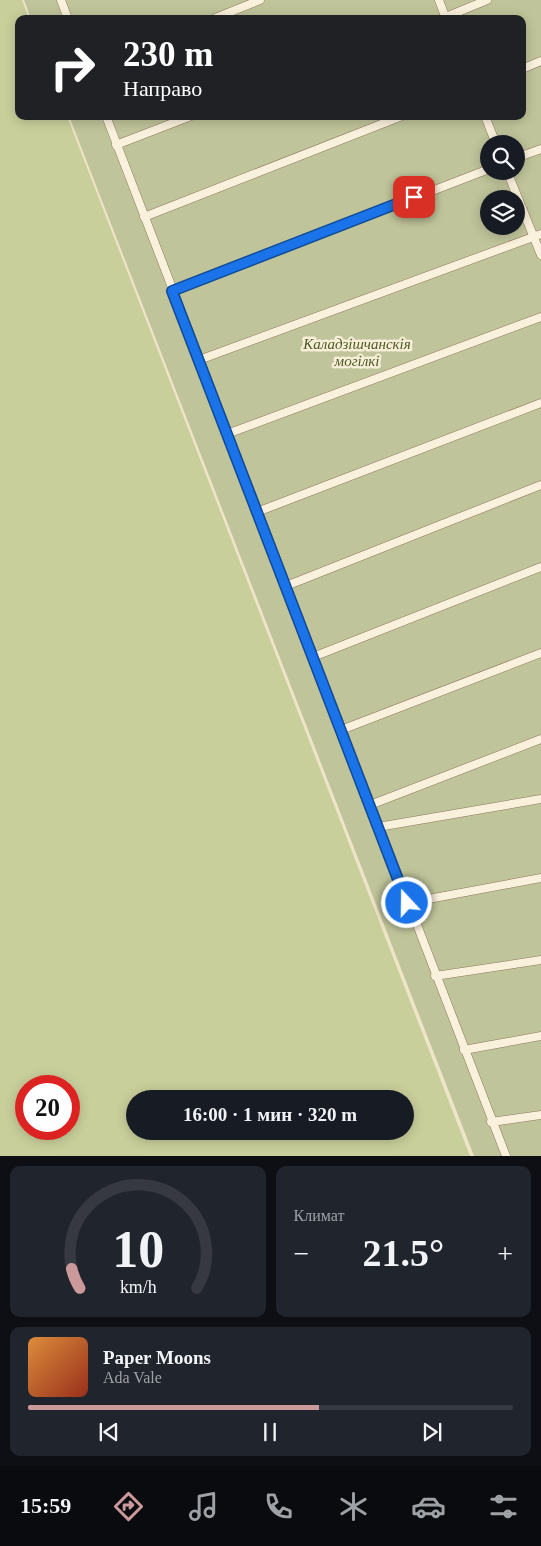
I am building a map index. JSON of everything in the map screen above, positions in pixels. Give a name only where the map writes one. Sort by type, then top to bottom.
[{"type":"lane","points":[[61,0],[67,15]]},
{"type":"lane","points":[[223,15],[260,0]]},
{"type":"lane","points":[[439,0],[443,15]]},
{"type":"lane","points":[[451,15],[488,0]]},
{"type":"lane","points":[[526,67],[541,61]]},
{"type":"lane","points":[[107,120],[491,1122],[506,1156]]},
{"type":"lane","points":[[116,145],[181,120]]},
{"type":"lane","points":[[144,217],[392,120]]},
{"type":"lane","points":[[487,120],[492,135]]},
{"type":"lane","points":[[525,155],[541,149]]},
{"type":"lane","points":[[172,291],[480,171]]},
{"type":"lane","points":[[511,180],[537,235],[541,255]]},
{"type":"lane","points":[[199,360],[537,235]]},
{"type":"lane","points":[[227,434],[541,317]]},
{"type":"lane","points":[[257,512],[541,403]]},
{"type":"lane","points":[[286,586],[541,485]]},
{"type":"lane","points":[[313,656],[541,568]]},
{"type":"lane","points":[[341,730],[541,653]]},
{"type":"lane","points":[[370,805],[541,739]]},
{"type":"lane","points":[[378,827],[541,799]]},
{"type":"lane","points":[[407,903],[541,878]]},
{"type":"lane","points":[[435,976],[541,960]]},
{"type":"lane","points":[[464,1050],[541,1036]]},
{"type":"lane","points":[[491,1122],[541,1115]]},
{"type":"green space","points":[[0,0],[22,0],[28,15],[15,15],[15,120],[69,120],[470,1156],[0,1156]]},
{"type":"green space","name":"Каладзішчанскія могілкі","points":[[24,0],[541,0],[541,1156],[474,1156],[71,120],[526,120],[526,15],[30,15]]},
{"type":"route","points":[[407,903],[172,291],[414,197]]}]
